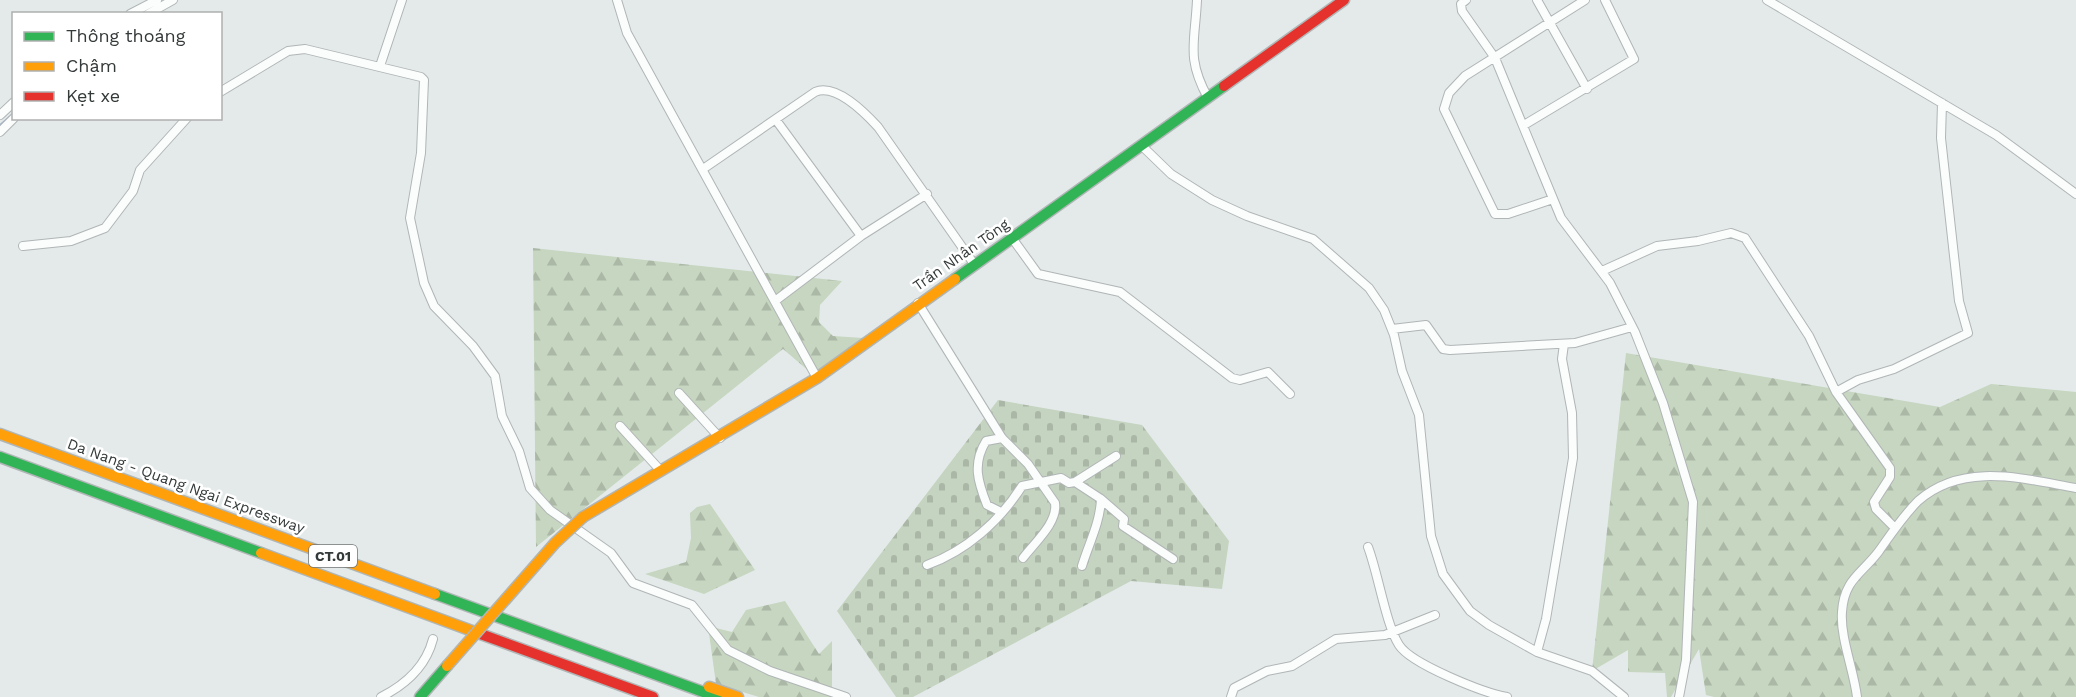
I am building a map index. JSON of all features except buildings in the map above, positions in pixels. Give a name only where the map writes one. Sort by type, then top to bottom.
[{"type":"main road","name":"Trần Nhân Tông","points":[[420,697],[555,543],[583,517],[720,438],[817,378],[918,303],[1142,146],[1344,0]]},
{"type":"main road","name":"Da Nang - Quang Ngai Expressway","points":[[0,434],[600,654],[695,686]]},
{"type":"main road","name":"CT.01","points":[[0,457],[653,697]]},
{"type":"main road","points":[[536,655],[639,697]]},
{"type":"main road","points":[[695,686],[717,697]]},
{"type":"main road","points":[[695,686],[738,697]]},
{"type":"street","points":[[134,12],[157,0]]},
{"type":"street","points":[[152,12],[173,0]]},
{"type":"street","points":[[380,66],[402,0]]},
{"type":"street","points":[[617,0],[627,33],[817,378]]},
{"type":"street","points":[[1197,0],[1192,58],[1199,81],[1208,98]]},
{"type":"street","points":[[1466,0],[1461,4],[1462,11],[1495,58],[1560,218],[1602,270],[1632,327],[1662,403],[1693,502],[1686,660],[1679,697]]},
{"type":"street","points":[[1537,0],[1587,89]]},
{"type":"street","points":[[1553,199],[1508,214],[1495,214],[1444,109],[1449,93],[1457,83],[1482,64],[1585,0]]},
{"type":"street","points":[[1524,125],[1634,59],[1605,0]]},
{"type":"street","points":[[1767,0],[1996,135],[2076,194]]},
{"type":"street","points":[[222,91],[254,71],[296,50],[316,51],[380,66],[424,80],[420,153],[410,218],[424,283],[434,306],[473,346],[495,376],[502,417],[519,451],[530,488],[550,510],[611,553],[633,583],[692,605],[728,650],[770,671],[846,697]]},
{"type":"street","points":[[703,169],[815,92],[821,90],[832,92],[859,110],[878,127],[974,264]]},
{"type":"street","points":[[1836,392],[1842,387],[1894,369],[1968,333],[1959,301],[1941,138],[1942,103]]},
{"type":"street","points":[[0,115],[12,104]]},
{"type":"street","points":[[0,132],[12,120]]},
{"type":"street","points":[[23,246],[71,241],[105,228],[133,190],[140,170],[184,120]]},
{"type":"street","points":[[776,120],[861,236]]},
{"type":"street","points":[[1142,146],[1171,174],[1212,200],[1247,216],[1313,239],[1369,288],[1384,310],[1392,329],[1402,370],[1419,415],[1431,536],[1443,573],[1470,610],[1516,643],[1592,671],[1624,697]]},
{"type":"street","points":[[775,301],[861,236],[927,194]]},
{"type":"street","points":[[1602,270],[1657,246],[1698,242],[1731,233],[1741,235],[1809,336],[1836,392],[1890,468],[1890,477],[1874,502],[1876,509],[1895,528]]},
{"type":"street","points":[[1012,238],[1038,274],[1120,292],[1232,378],[1240,380],[1268,372],[1290,394]]},
{"type":"street","points":[[918,303],[1002,438],[1028,464],[1055,503],[1056,510],[1052,521],[1023,558]]},
{"type":"street","points":[[1392,329],[1426,325],[1440,345],[1450,350],[1502,345],[1564,344],[1632,327]]},
{"type":"street","points":[[1537,652],[1546,619],[1573,458],[1572,413],[1562,360],[1564,344]]},
{"type":"street","points":[[679,393],[720,438]]},
{"type":"street","points":[[620,426],[661,471]]},
{"type":"street","points":[[1001,512],[987,505],[978,479],[977,456],[986,441],[1002,438]]},
{"type":"street","points":[[927,565],[949,557],[961,546],[976,539],[1022,486],[1061,478],[1069,483],[1075,482],[1116,456]]},
{"type":"street","points":[[1857,697],[1842,619],[1845,594],[1851,580],[1868,564],[1895,528],[1928,494],[1972,476],[2004,475],[2076,488]]},
{"type":"street","points":[[1075,482],[1101,499],[1124,519],[1123,526],[1173,559]]},
{"type":"street","points":[[1082,566],[1093,532],[1100,522],[1101,499]]},
{"type":"street","points":[[1368,547],[1399,646],[1425,664],[1485,693],[1507,697]]},
{"type":"street","points":[[1231,697],[1234,688],[1267,671],[1292,666],[1336,639],[1370,638],[1393,632],[1436,615]]},
{"type":"street","points":[[381,697],[394,690],[422,664],[433,639]]},
{"type":"green space","points":[[533,248],[842,281],[820,305],[819,322],[833,336],[863,338],[817,378],[783,349],[536,547]]},
{"type":"green space","points":[[1626,353],[1940,407],[1991,384],[2076,392],[2076,697],[1714,697],[1706,695],[1699,649],[1671,697],[1667,697],[1665,673],[1628,672],[1628,650],[1592,671]]},
{"type":"green space","points":[[998,400],[1142,425],[1229,541],[1222,589],[1131,581],[913,697],[896,697],[837,611]]},
{"type":"green space","points":[[710,504],[755,570],[704,594],[645,574],[686,562],[691,538],[690,513],[697,507]]},
{"type":"green space","points":[[785,601],[819,654],[832,641],[832,697],[759,697],[716,684],[708,626],[732,632],[746,610]]},
{"type":"waterway","points":[[0,125],[12,115]]},
{"type":"traffic: fast","points":[[955,279],[1224,86]]},
{"type":"traffic: fast","points":[[0,457],[261,553]]},
{"type":"traffic: fast","points":[[435,594],[717,697]]},
{"type":"traffic: fast","points":[[420,697],[447,666]]},
{"type":"traffic: slow","points":[[583,517],[817,378],[955,279]]},
{"type":"traffic: slow","points":[[0,434],[435,594]]},
{"type":"traffic: slow","points":[[447,666],[555,543],[583,517]]},
{"type":"traffic: slow","points":[[261,553],[475,632]]},
{"type":"traffic: slow","points":[[709,687],[738,697]]},
{"type":"traffic: jam","points":[[1224,86],[1344,0]]},
{"type":"traffic: jam","points":[[475,632],[653,697]]}]
